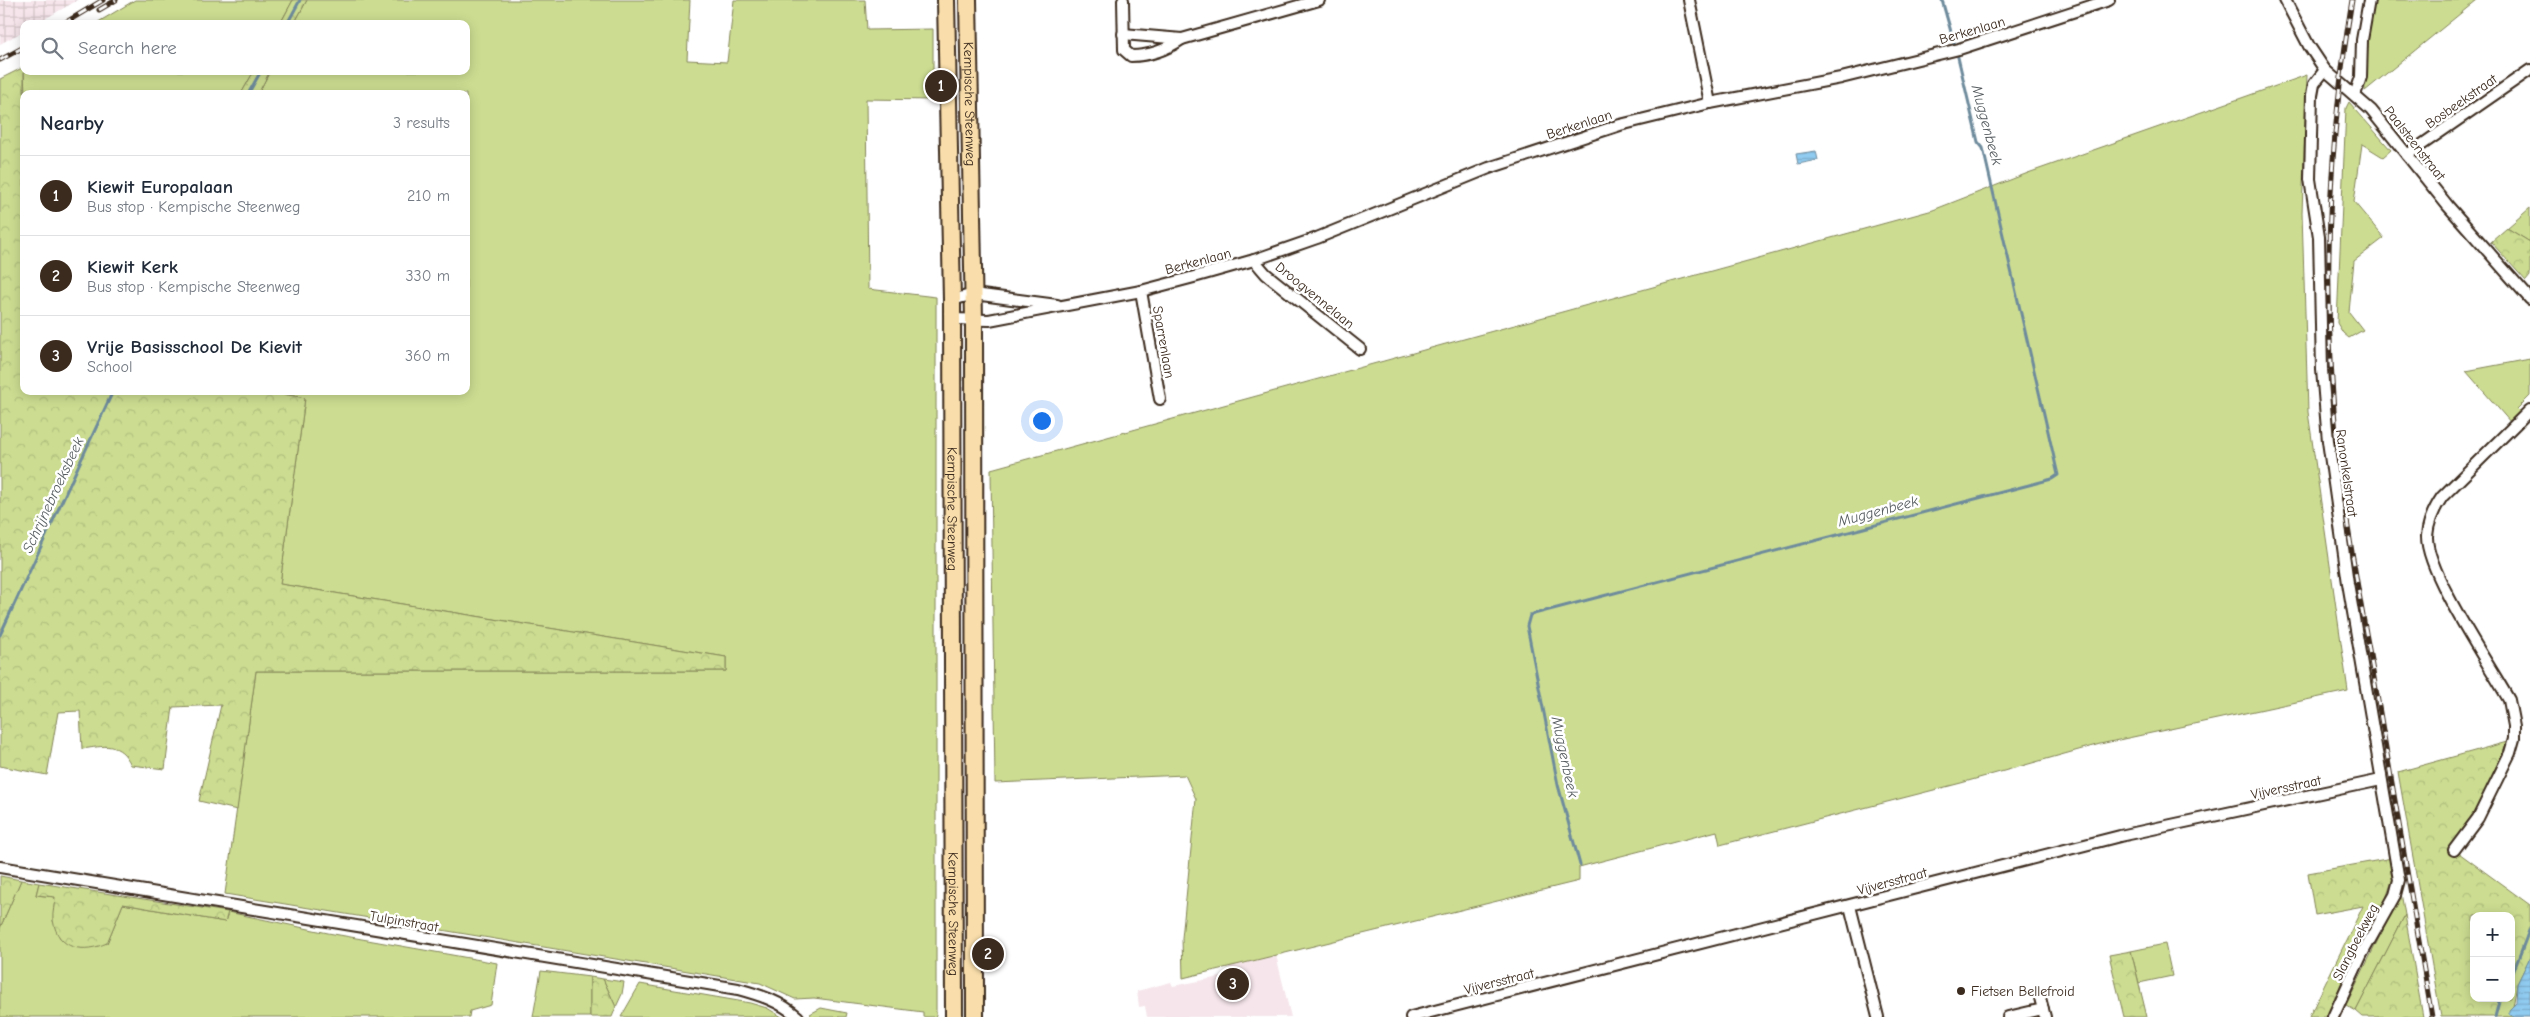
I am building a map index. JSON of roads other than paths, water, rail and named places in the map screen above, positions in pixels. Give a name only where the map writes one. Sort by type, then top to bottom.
[{"type":"main road","name":"Kempische Steenweg","points":[[946,0],[952,300],[954,1017]]},
{"type":"main road","name":"Kempische Steenweg","points":[[968,0],[974,294],[975,1017]]},
{"type":"street","points":[[1123,0],[1124,50],[1131,56],[1144,56],[1169,48],[1182,40],[1319,0]]},
{"type":"street","points":[[1689,0],[1710,103]]},
{"type":"street","name":"Berkenlaan","points":[[952,319],[989,320],[1066,306],[1140,291],[1254,260],[1317,238],[1489,168],[1620,125],[1710,103],[1841,78],[1959,49],[2109,0]]},
{"type":"street","name":"Paalsteenstraat","points":[[2285,0],[2313,53],[2325,70],[2371,110],[2448,206],[2530,300]]},
{"type":"street","points":[[2355,95],[2361,77],[2362,40],[2370,0]]},
{"type":"street","points":[[1123,34],[1182,40]]},
{"type":"street","name":"Ranonkelstraat","points":[[2325,70],[2314,84],[2312,95],[2310,179],[2319,237],[2325,415],[2348,583],[2399,880]]},
{"type":"street","name":"Bosbeekstraat","points":[[2407,155],[2530,70]]},
{"type":"street","name":"Droogvennelaan","points":[[1254,260],[1266,274],[1360,349]]},
{"type":"street","name":"Sparrenlaan","points":[[1140,291],[1160,399]]},
{"type":"street","name":"Berkenlaan","points":[[952,300],[974,294],[1066,306]]},
{"type":"street","points":[[2454,850],[2478,818],[2510,753],[2514,739],[2514,714],[2509,700],[2432,564],[2427,538],[2428,524],[2433,510],[2442,497],[2530,410]]},
{"type":"street","name":"Vijversstraat","points":[[1412,1017],[2120,836],[2381,780]]},
{"type":"street","name":"Tulpinstraat","points":[[0,868],[738,989],[766,997],[784,1006],[798,1017]]},
{"type":"street","name":"Slangbeekweg","points":[[2333,1017],[2362,954],[2395,895],[2399,880]]},
{"type":"street","points":[[1850,906],[1878,1017]]},
{"type":"street","points":[[2008,1017],[2044,1013],[2039,994]]},
{"type":"water","points":[[1816,151],[1818,160],[1798,164],[1796,154]]},
{"type":"water","points":[[2530,957],[2530,1017],[2514,1017],[2509,1014],[2509,1010],[2516,1003],[2517,984]]},
{"type":"waterway","name":"Schrijnebroeksbeek","points":[[289,20],[300,0]]},
{"type":"waterway","name":"Muggenbeek","points":[[1942,0],[1955,46]]},
{"type":"waterway","name":"Muggenbeek","points":[[1580,865],[1558,785],[1527,626],[1530,615],[2052,479],[2058,475],[1983,148],[1978,142],[1957,53]]},
{"type":"waterway","name":"Schrijnebroeksbeek","points":[[250,90],[259,75]]},
{"type":"waterway","name":"Schrijnebroeksbeek","points":[[0,635],[111,395]]},
{"type":"waterway","points":[[2515,967],[2530,928]]},
{"type":"waterway","points":[[2495,1017],[2499,1002]]},
{"type":"railway","points":[[70,20],[103,0]]},
{"type":"railway","points":[[99,10],[116,0]]},
{"type":"railway","points":[[2352,0],[2339,95],[2331,190],[2329,285],[2334,416],[2353,560],[2432,1017]]},
{"type":"railway","points":[[0,60],[20,49]]},
{"type":"place","name":"Kiewit Europalaan","points":[[941,86]]},
{"type":"place","name":"Kiewit Kerk","points":[[988,954]]},
{"type":"place","name":"Vrije Basisschool De Kievit","points":[[1233,984]]},
{"type":"place","name":"Fietsen Bellefroid","points":[[1961,991]]}]
